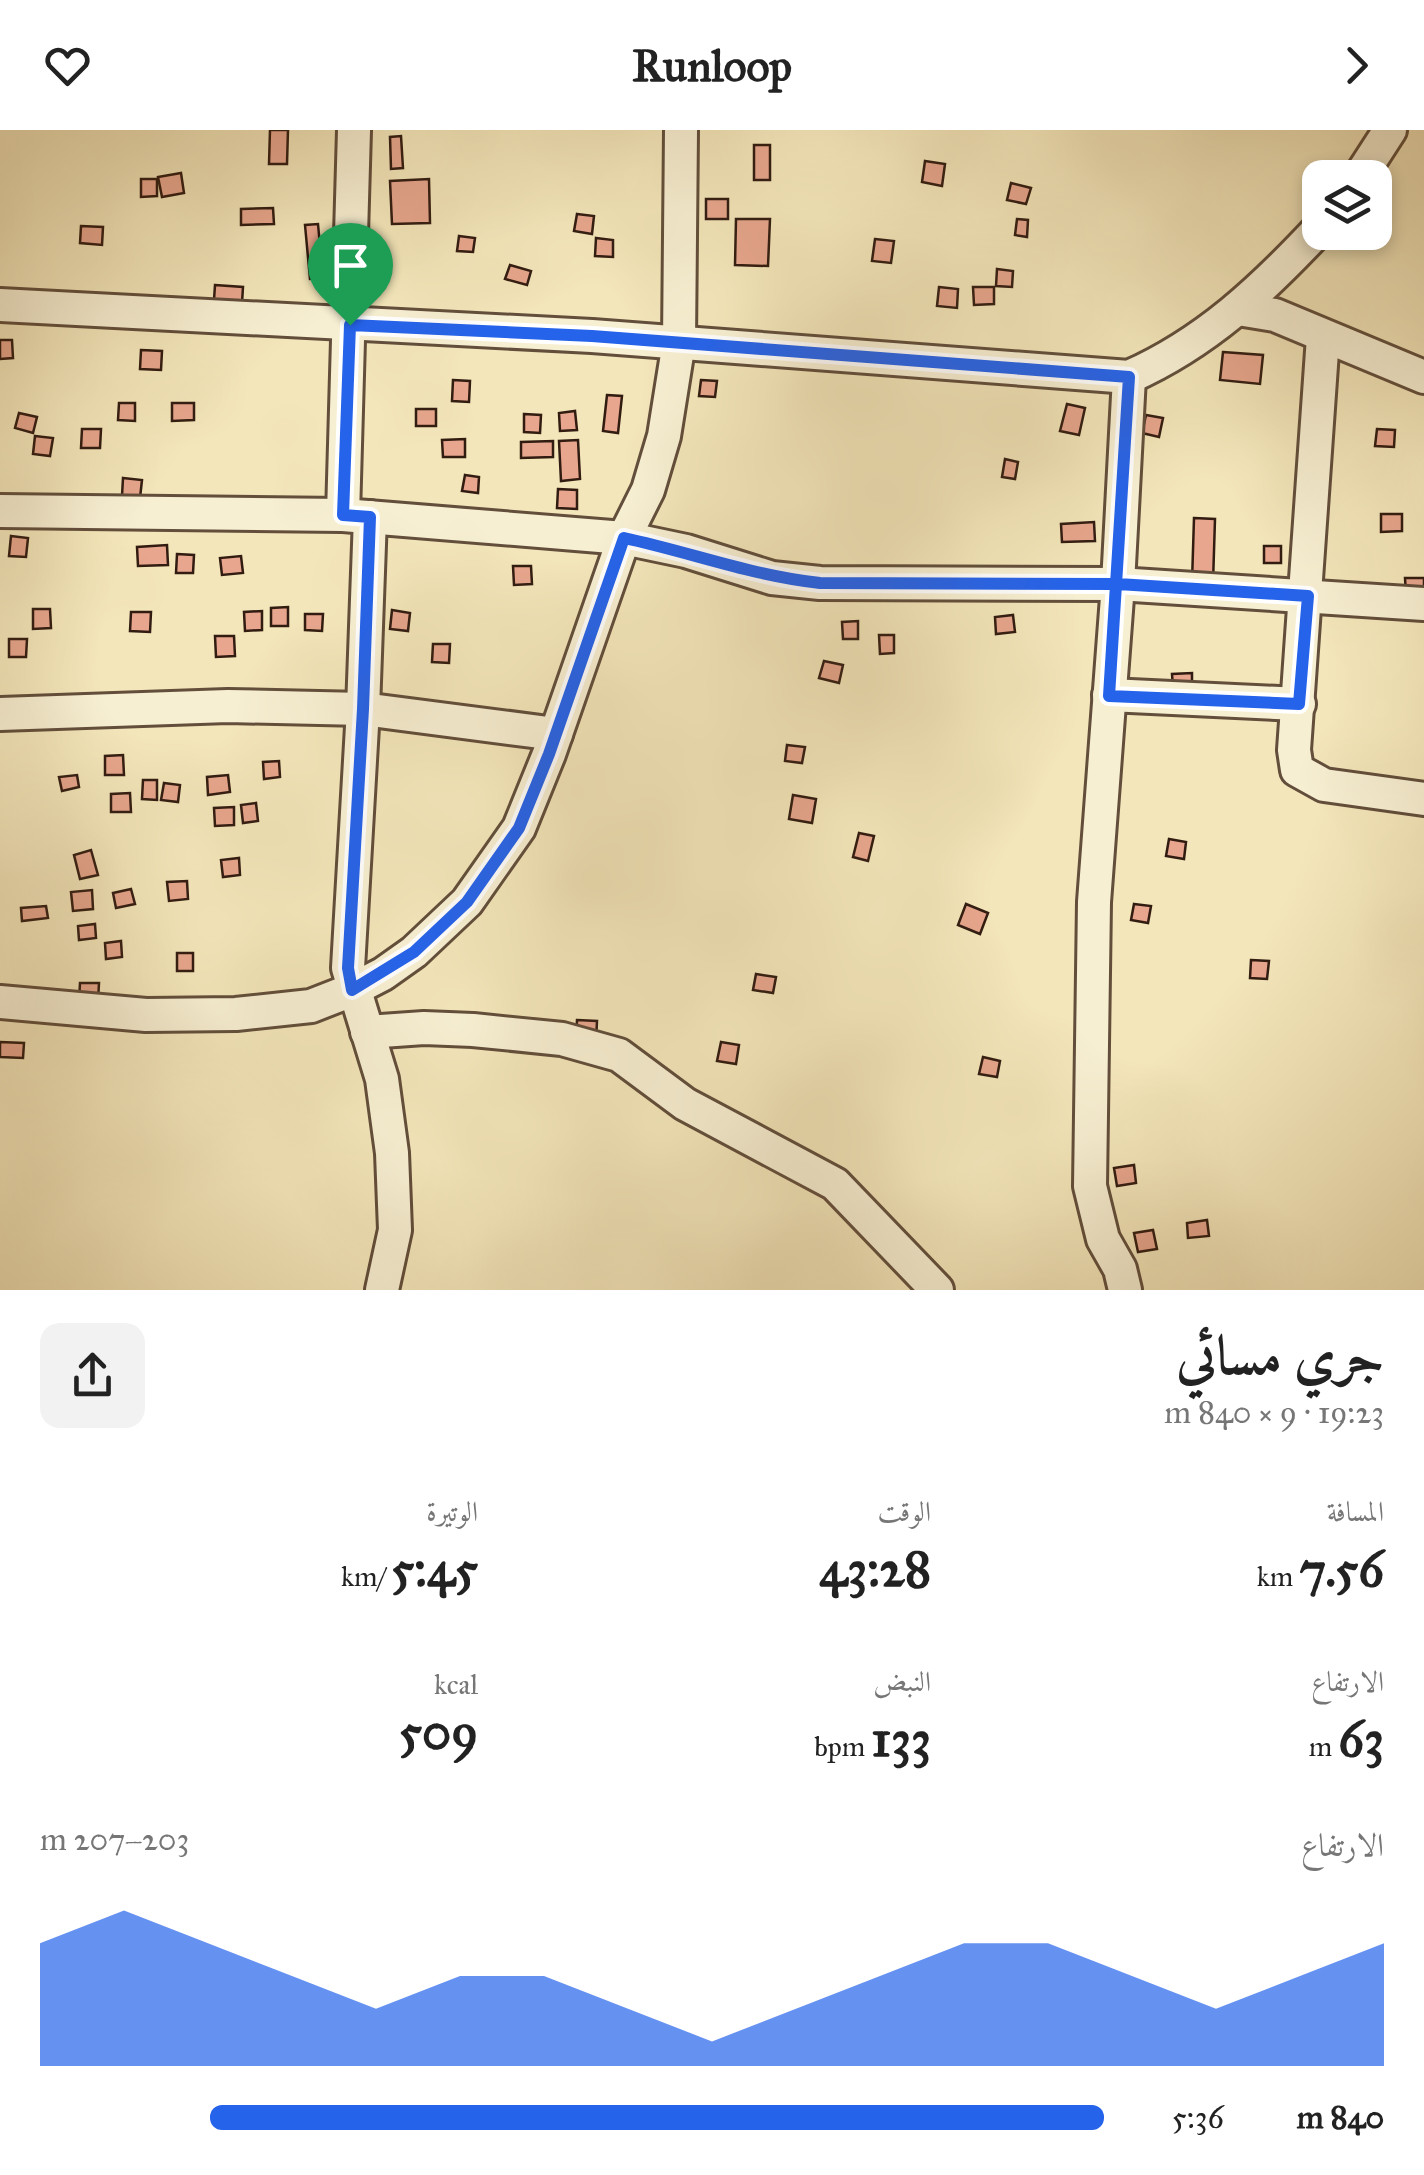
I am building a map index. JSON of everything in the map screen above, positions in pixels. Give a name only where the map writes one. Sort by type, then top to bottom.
[{"type":"street","points":[[354,130],[350,325],[363,709],[348,968],[382,1078],[396,1198],[395,1230],[382,1290]]},
{"type":"street","points":[[0,1002],[146,1015],[236,1014],[310,1006],[352,990],[414,952],[467,902],[519,828],[624,538],[648,490],[664,436],[679,342],[681,130]]},
{"type":"street","points":[[1370,160],[1390,130]]},
{"type":"street","points":[[0,305],[679,342],[1129,377],[1165,361],[1238,309],[1302,246]]},
{"type":"street","points":[[1238,309],[1275,316],[1424,377]]},
{"type":"street","points":[[1323,336],[1308,596],[1294,750],[1298,770],[1324,785],[1424,799]]},
{"type":"street","points":[[1125,1290],[1120,1269],[1103,1239],[1090,1186],[1094,902],[1129,377]]},
{"type":"street","points":[[0,511],[356,516],[624,538],[772,578],[820,583],[1118,584],[1424,604]]},
{"type":"street","points":[[1109,696],[1299,704]]},
{"type":"street","points":[[0,714],[228,706],[363,709],[556,734]]},
{"type":"street","points":[[367,1032],[473,1030],[562,1039],[619,1055],[686,1104],[835,1184],[938,1290]]},
{"type":"building","points":[[270,130],[288,130],[287,164],[269,164]]},
{"type":"building","points":[[401,136],[403,168],[391,169],[390,137]]},
{"type":"building","points":[[754,145],[770,145],[770,180],[754,180]]},
{"type":"building","points":[[925,161],[945,164],[942,186],[922,182]]},
{"type":"building","points":[[181,173],[184,193],[162,197],[158,177]]},
{"type":"building","points":[[141,179],[157,179],[157,196],[141,197]]},
{"type":"building","points":[[429,179],[430,223],[392,224],[390,181]]},
{"type":"building","points":[[1011,183],[1031,188],[1026,204],[1007,200]]},
{"type":"building","points":[[706,199],[728,199],[728,219],[706,219]]},
{"type":"building","points":[[273,208],[274,224],[241,225],[241,209]]},
{"type":"building","points":[[577,214],[594,216],[592,234],[574,231]]},
{"type":"building","points":[[736,219],[770,219],[768,266],[735,265]]},
{"type":"building","points":[[1017,219],[1028,220],[1027,237],[1015,235]]},
{"type":"building","points":[[318,224],[323,278],[310,279],[305,225]]},
{"type":"building","points":[[81,226],[103,227],[102,245],[80,243]]},
{"type":"building","points":[[459,236],[475,238],[473,252],[457,251]]},
{"type":"building","points":[[596,238],[613,240],[613,257],[595,256]]},
{"type":"building","points":[[875,239],[894,241],[891,263],[872,261]]},
{"type":"building","points":[[510,265],[531,271],[527,285],[505,279]]},
{"type":"building","points":[[997,269],[1013,271],[1012,287],[996,286]]},
{"type":"building","points":[[215,285],[243,287],[242,303],[214,300]]},
{"type":"building","points":[[939,287],[958,289],[957,308],[937,306]]},
{"type":"building","points":[[973,287],[994,287],[994,304],[974,305]]},
{"type":"building","points":[[0,340],[12,340],[13,358],[0,359]]},
{"type":"building","points":[[141,350],[162,351],[161,370],[140,369]]},
{"type":"building","points":[[1223,352],[1263,355],[1260,384],[1220,380]]},
{"type":"building","points":[[453,380],[470,381],[469,402],[452,401]]},
{"type":"building","points":[[701,380],[717,381],[715,397],[699,396]]},
{"type":"building","points":[[607,395],[622,396],[618,433],[603,431]]},
{"type":"building","points":[[119,403],[135,403],[135,421],[118,420]]},
{"type":"building","points":[[172,403],[194,403],[194,420],[172,421]]},
{"type":"building","points":[[1067,404],[1085,408],[1079,435],[1060,431]]},
{"type":"building","points":[[416,409],[436,409],[436,426],[416,426]]},
{"type":"building","points":[[575,411],[577,430],[560,431],[559,413]]},
{"type":"building","points":[[19,413],[37,417],[33,433],[15,428]]},
{"type":"building","points":[[524,414],[541,415],[540,433],[524,432]]},
{"type":"building","points":[[1146,415],[1163,418],[1159,437],[1142,433]]},
{"type":"building","points":[[82,429],[101,429],[100,448],[81,448]]},
{"type":"building","points":[[1377,429],[1395,430],[1394,447],[1375,446]]},
{"type":"building","points":[[35,436],[53,438],[50,456],[33,454]]},
{"type":"building","points":[[465,439],[465,457],[443,457],[442,440]]},
{"type":"building","points":[[578,440],[580,479],[561,481],[559,441]]},
{"type":"building","points":[[553,441],[553,457],[521,458],[521,442]]},
{"type":"building","points":[[1005,459],[1018,462],[1015,479],[1002,477]]},
{"type":"building","points":[[465,475],[479,477],[478,493],[462,491]]},
{"type":"building","points":[[123,478],[142,480],[140,498],[122,496]]},
{"type":"building","points":[[558,489],[577,490],[577,509],[557,508]]},
{"type":"building","points":[[1381,514],[1402,514],[1402,531],[1381,532]]},
{"type":"building","points":[[1194,518],[1215,519],[1213,583],[1192,582]]},
{"type":"building","points":[[1094,522],[1095,541],[1062,542],[1061,524]]},
{"type":"building","points":[[11,536],[28,538],[26,557],[9,556]]},
{"type":"building","points":[[167,545],[168,565],[138,566],[137,547]]},
{"type":"building","points":[[1264,546],[1281,546],[1281,563],[1264,563]]},
{"type":"building","points":[[177,554],[194,555],[193,573],[176,573]]},
{"type":"building","points":[[241,556],[243,573],[222,575],[220,558]]},
{"type":"building","points":[[513,566],[531,566],[532,584],[514,585]]},
{"type":"building","points":[[1405,578],[1424,578],[1424,594],[1406,595]]},
{"type":"building","points":[[288,607],[288,626],[271,626],[271,608]]},
{"type":"building","points":[[33,609],[50,609],[51,628],[33,629]]},
{"type":"building","points":[[392,610],[410,613],[408,631],[390,629]]},
{"type":"building","points":[[262,611],[262,630],[245,631],[244,612]]},
{"type":"building","points":[[131,612],[151,612],[150,632],[130,631]]},
{"type":"building","points":[[305,614],[323,614],[322,631],[305,630]]},
{"type":"building","points":[[1013,615],[1015,632],[996,634],[995,617]]},
{"type":"building","points":[[858,621],[858,639],[843,639],[842,622]]},
{"type":"building","points":[[879,635],[894,635],[894,653],[880,654]]},
{"type":"building","points":[[215,636],[234,636],[235,656],[216,657]]},
{"type":"building","points":[[9,639],[27,639],[26,657],[9,657]]},
{"type":"building","points":[[433,644],[450,644],[449,663],[432,662]]},
{"type":"building","points":[[824,661],[843,665],[839,683],[819,678]]},
{"type":"building","points":[[1192,673],[1192,687],[1173,688],[1172,674]]},
{"type":"building","points":[[787,745],[805,747],[802,763],[785,761]]},
{"type":"building","points":[[123,755],[124,775],[105,775],[105,756]]},
{"type":"building","points":[[279,761],[280,777],[264,779],[263,762]]},
{"type":"building","points":[[77,775],[79,787],[62,791],[59,777]]},
{"type":"building","points":[[228,775],[230,792],[208,795],[207,777]]},
{"type":"building","points":[[143,780],[157,780],[157,800],[142,799]]},
{"type":"building","points":[[164,783],[180,785],[178,802],[161,800]]},
{"type":"building","points":[[130,793],[131,812],[111,812],[111,794]]},
{"type":"building","points":[[793,795],[816,799],[812,823],[789,819]]},
{"type":"building","points":[[256,803],[258,821],[243,823],[241,805]]},
{"type":"building","points":[[234,807],[234,825],[215,826],[214,808]]},
{"type":"building","points":[[859,833],[874,836],[868,861],[853,857]]},
{"type":"building","points":[[1169,839],[1186,842],[1184,859],[1166,856]]},
{"type":"building","points":[[91,850],[98,875],[80,879],[74,855]]},
{"type":"building","points":[[239,858],[240,875],[223,877],[221,860]]},
{"type":"building","points":[[187,881],[188,899],[169,901],[167,882]]},
{"type":"building","points":[[131,889],[135,904],[116,908],[113,893]]},
{"type":"building","points":[[92,890],[93,909],[73,911],[71,892]]},
{"type":"building","points":[[966,904],[988,913],[980,934],[958,925]]},
{"type":"building","points":[[1134,904],[1151,906],[1148,923],[1131,920]]},
{"type":"building","points":[[46,906],[48,918],[22,921],[21,908]]},
{"type":"building","points":[[95,924],[96,938],[79,940],[78,926]]},
{"type":"building","points":[[121,941],[122,957],[106,959],[105,943]]},
{"type":"building","points":[[177,953],[193,953],[193,971],[177,971]]},
{"type":"building","points":[[1251,960],[1269,961],[1267,979],[1250,978]]},
{"type":"building","points":[[756,974],[776,977],[773,993],[753,990]]},
{"type":"building","points":[[80,983],[99,983],[98,1001],[79,1001]]},
{"type":"building","points":[[577,1020],[597,1021],[596,1042],[576,1041]]},
{"type":"building","points":[[0,1042],[24,1043],[23,1058],[0,1057]]},
{"type":"building","points":[[721,1042],[739,1045],[736,1064],[717,1061]]},
{"type":"building","points":[[983,1057],[1000,1061],[997,1077],[979,1074]]},
{"type":"building","points":[[1134,1165],[1136,1183],[1117,1186],[1114,1168]]},
{"type":"building","points":[[1207,1220],[1209,1236],[1188,1238],[1187,1223]]},
{"type":"building","points":[[1153,1230],[1157,1249],[1138,1252],[1134,1233]]},
{"type":"route","points":[[350,325],[343,515],[370,517],[348,968],[352,990],[414,952],[467,902],[519,828],[549,754],[624,538],[772,578],[820,583],[1118,584],[1308,596],[1299,704],[1109,696],[1118,584],[1129,377],[592,336],[350,325]]}]
